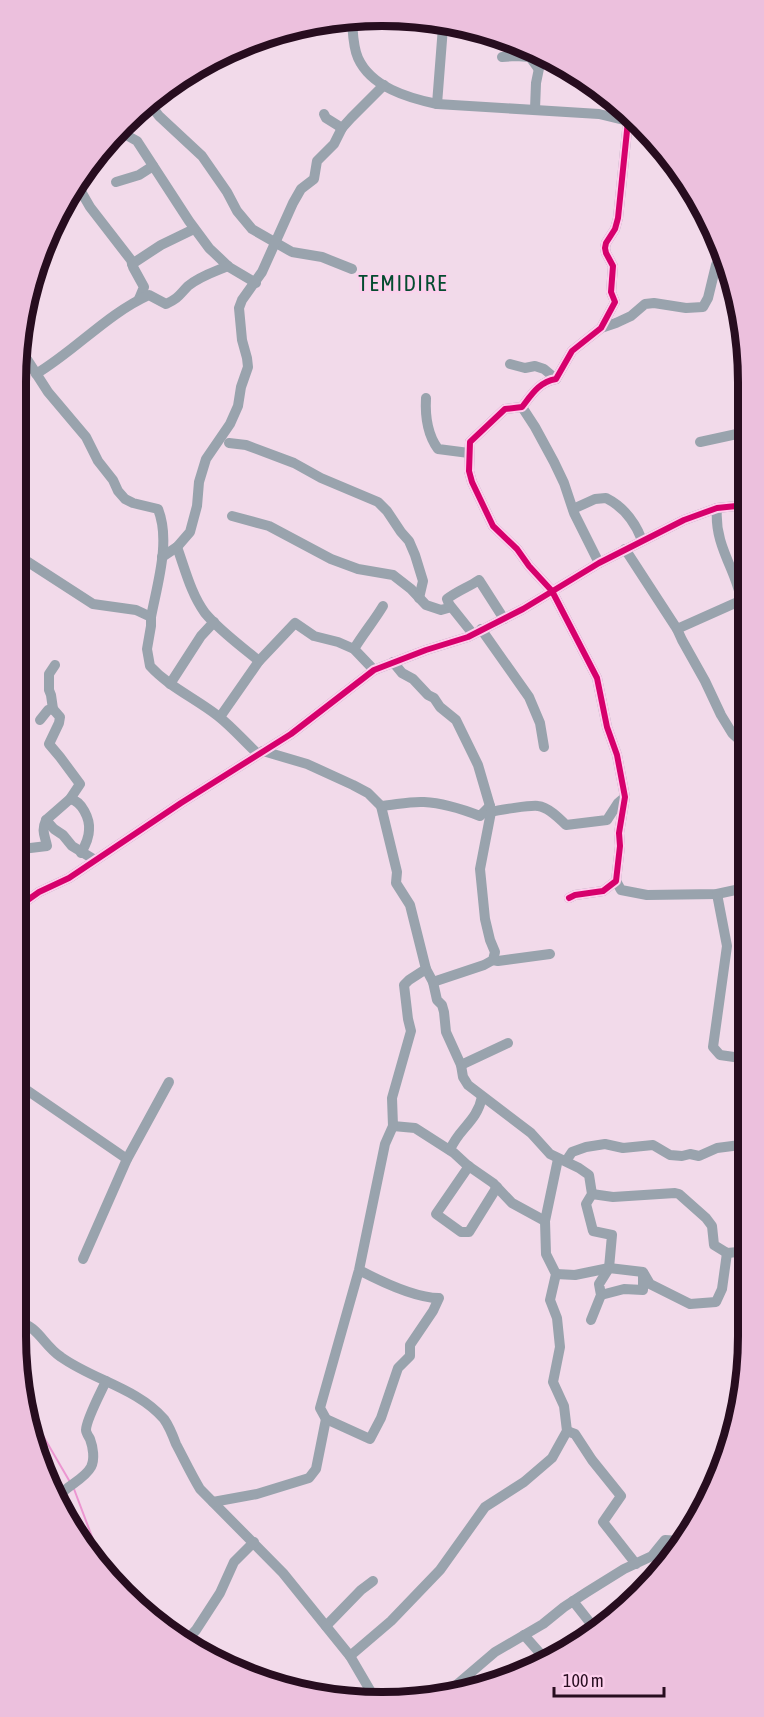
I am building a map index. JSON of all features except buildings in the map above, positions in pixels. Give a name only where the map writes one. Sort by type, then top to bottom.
[{"type":"street","points":[[352,27],[354,46],[365,70],[384,85],[416,100],[437,104],[598,114],[621,118]]},
{"type":"street","points":[[437,104],[443,31]]},
{"type":"street","points":[[502,57],[527,57]]},
{"type":"street","points":[[531,58],[538,68]]},
{"type":"street","points":[[535,110],[540,62]]},
{"type":"street","points":[[162,557],[187,537],[193,523],[199,482],[207,459],[230,424],[238,406],[241,387],[248,367],[239,308],[242,300],[256,283],[301,189],[314,179],[316,161],[334,144],[342,128],[384,85]]},
{"type":"street","points":[[153,109],[202,156],[237,211],[252,229],[292,252],[322,257],[352,269]]},
{"type":"street","points":[[324,114],[326,118],[342,128]]},
{"type":"street","points":[[601,328],[615,302],[611,292],[613,266],[606,253],[606,243],[615,229],[618,218],[629,125]]},
{"type":"street","points":[[127,134],[137,141],[194,229],[209,248],[228,266],[256,283]]},
{"type":"street","points":[[116,182],[139,175],[153,166]]},
{"type":"street","points":[[81,192],[90,207],[131,260],[144,287],[139,299]]},
{"type":"street","points":[[132,264],[161,245],[194,229]]},
{"type":"street","points":[[719,264],[715,268],[708,298],[703,307],[686,308],[654,303],[645,304],[631,316],[601,328],[572,351],[556,379],[547,381],[537,388],[522,406],[505,409],[470,442],[469,471],[493,526],[517,549],[552,591],[597,678],[607,727],[617,755],[625,797],[619,832],[620,846],[615,881],[621,890],[647,896],[717,894],[738,889]]},
{"type":"street","points":[[36,374],[66,354],[107,320],[139,299],[149,295],[166,304],[177,299],[187,287],[201,277],[228,266]]},
{"type":"street","points":[[26,358],[48,392],[86,437],[118,492],[133,503],[158,509],[161,515],[164,546],[147,650],[150,666],[170,684],[220,717],[261,753],[307,764],[353,784],[368,793],[381,806],[397,872],[396,884],[410,904],[426,969],[433,982],[437,1000],[442,1005],[446,1032],[461,1065],[463,1077],[468,1085],[482,1097],[531,1133],[550,1154],[589,1175],[592,1194],[586,1204],[593,1231],[612,1235],[609,1268],[598,1284],[601,1295],[591,1320]]},
{"type":"street","points":[[510,364],[525,368],[535,366],[544,369],[556,379]]},
{"type":"street","points":[[426,398],[427,425],[432,441],[438,449],[469,453]]},
{"type":"street","points":[[522,406],[554,462],[587,541],[599,562]]},
{"type":"street","points":[[700,441],[738,434]]},
{"type":"street","points":[[229,444],[246,445],[294,463],[321,478],[378,502],[409,541],[415,555],[423,581],[419,598]]},
{"type":"street","points":[[573,509],[595,499],[606,498],[622,508],[633,521],[642,540]]},
{"type":"street","points":[[26,901],[39,892],[69,878],[181,803],[291,734],[374,670],[477,632],[504,619],[599,562],[684,520],[717,508],[738,506]]},
{"type":"street","points":[[717,508],[719,539],[738,588]]},
{"type":"street","points":[[232,516],[269,526],[340,562],[393,575],[426,605],[441,610],[448,608],[449,604]]},
{"type":"street","points":[[177,547],[191,588],[205,612],[231,638],[259,660]]},
{"type":"street","points":[[625,549],[677,629],[721,715],[732,733],[738,735]]},
{"type":"street","points":[[26,561],[93,604],[136,610],[151,617]]},
{"type":"street","points":[[733,572],[738,570]]},
{"type":"street","points":[[504,619],[479,580],[447,599],[449,604],[477,632],[529,697],[540,723],[544,747]]},
{"type":"street","points":[[677,629],[738,602]]},
{"type":"street","points":[[354,650],[383,606]]},
{"type":"street","points":[[170,684],[201,636],[214,622]]},
{"type":"street","points":[[220,717],[259,660],[295,623],[314,636],[338,642],[354,650],[374,670]]},
{"type":"street","points":[[393,662],[402,673],[414,679],[440,707],[456,720],[478,765],[490,809],[480,869],[485,919],[489,939],[495,952],[493,960]]},
{"type":"street","points":[[47,846],[43,836],[46,820],[70,799],[80,784],[49,744],[60,717],[53,709],[49,690],[49,674],[55,665]]},
{"type":"street","points":[[40,720],[48,710],[53,709]]},
{"type":"street","points":[[381,806],[424,802],[454,806],[480,816],[490,809],[539,806],[548,809],[566,825],[607,820],[618,803],[625,797]]},
{"type":"street","points":[[70,799],[80,804],[90,828],[87,842],[81,853]]},
{"type":"street","points":[[46,820],[54,830],[63,834],[72,846],[94,860]]},
{"type":"street","points":[[26,849],[60,845],[67,840]]},
{"type":"street","points":[[569,898],[603,891],[615,881]]},
{"type":"street","points":[[717,894],[727,946],[713,1047],[720,1054],[738,1057]]},
{"type":"street","points":[[433,982],[493,960],[550,954]]},
{"type":"street","points":[[359,1270],[396,1287],[439,1298],[410,1345],[410,1356],[398,1368],[381,1418],[370,1439],[326,1419],[320,1408],[359,1270],[383,1155],[393,1126],[392,1098],[411,1031],[404,986],[426,969]]},
{"type":"street","points":[[461,1065],[508,1043]]},
{"type":"street","points":[[83,1259],[127,1159],[170,1082]]},
{"type":"street","points":[[26,1090],[127,1159]]},
{"type":"street","points":[[450,1150],[454,1141],[475,1117],[482,1097]]},
{"type":"street","points":[[393,1126],[415,1128],[450,1150],[493,1183],[512,1203],[545,1221]]},
{"type":"street","points":[[350,1656],[392,1621],[440,1570],[485,1507],[524,1482],[552,1458],[567,1431],[564,1406],[554,1382],[560,1347],[557,1318],[550,1300],[556,1274],[546,1254],[545,1221],[562,1160],[572,1152],[605,1144],[623,1148],[653,1145],[670,1155],[682,1156],[690,1154],[699,1156],[717,1148],[738,1145]]},
{"type":"street","points":[[468,1166],[436,1214],[461,1232],[469,1232],[496,1187]]},
{"type":"street","points":[[592,1194],[613,1197],[679,1194],[711,1226],[714,1245],[728,1253],[738,1252]]},
{"type":"street","points":[[643,1272],[650,1284],[690,1304],[716,1302],[722,1288],[728,1253]]},
{"type":"street","points":[[556,1274],[575,1275],[609,1268],[643,1272]]},
{"type":"street","points":[[601,1295],[624,1289],[643,1290],[643,1272]]},
{"type":"street","points":[[26,1325],[33,1328],[63,1359],[139,1398],[166,1421],[200,1489],[283,1573],[350,1656],[371,1692]]},
{"type":"street","points":[[62,1492],[90,1469],[93,1450],[86,1431],[106,1381]]},
{"type":"street","points":[[213,1502],[257,1494],[309,1478],[316,1469],[326,1419]]},
{"type":"street","points":[[567,1431],[575,1434],[592,1460],[621,1496],[603,1522],[636,1564]]},
{"type":"street","points":[[458,1683],[495,1652],[543,1624],[587,1592],[652,1556],[665,1540],[673,1541]]},
{"type":"street","points":[[191,1636],[220,1593],[234,1562],[254,1542]]},
{"type":"street","points":[[326,1626],[373,1581]]},
{"type":"street","points":[[573,1601],[591,1624]]},
{"type":"street","points":[[524,1635],[541,1654]]},
{"type":"waterway","points":[[38,1427],[70,1482]]},
{"type":"waterway","points":[[74,1489],[96,1548]]},
{"type":"cycle path","points":[[569,898],[603,891],[616,881],[620,846],[619,833],[625,797],[617,755],[607,727],[597,678],[552,591],[517,549],[493,526],[472,482],[469,471],[470,442],[505,409],[522,407],[540,386],[556,379],[572,351],[601,328],[615,302],[611,292],[613,266],[605,248],[618,218],[628,124]]},
{"type":"cycle path","points":[[26,901],[39,892],[69,878],[181,803],[291,734],[374,670],[468,637],[523,609],[599,563],[684,520],[717,508],[738,506]]},
{"type":"district","name":"TEMIDIRE","points":[[403,283]]}]
